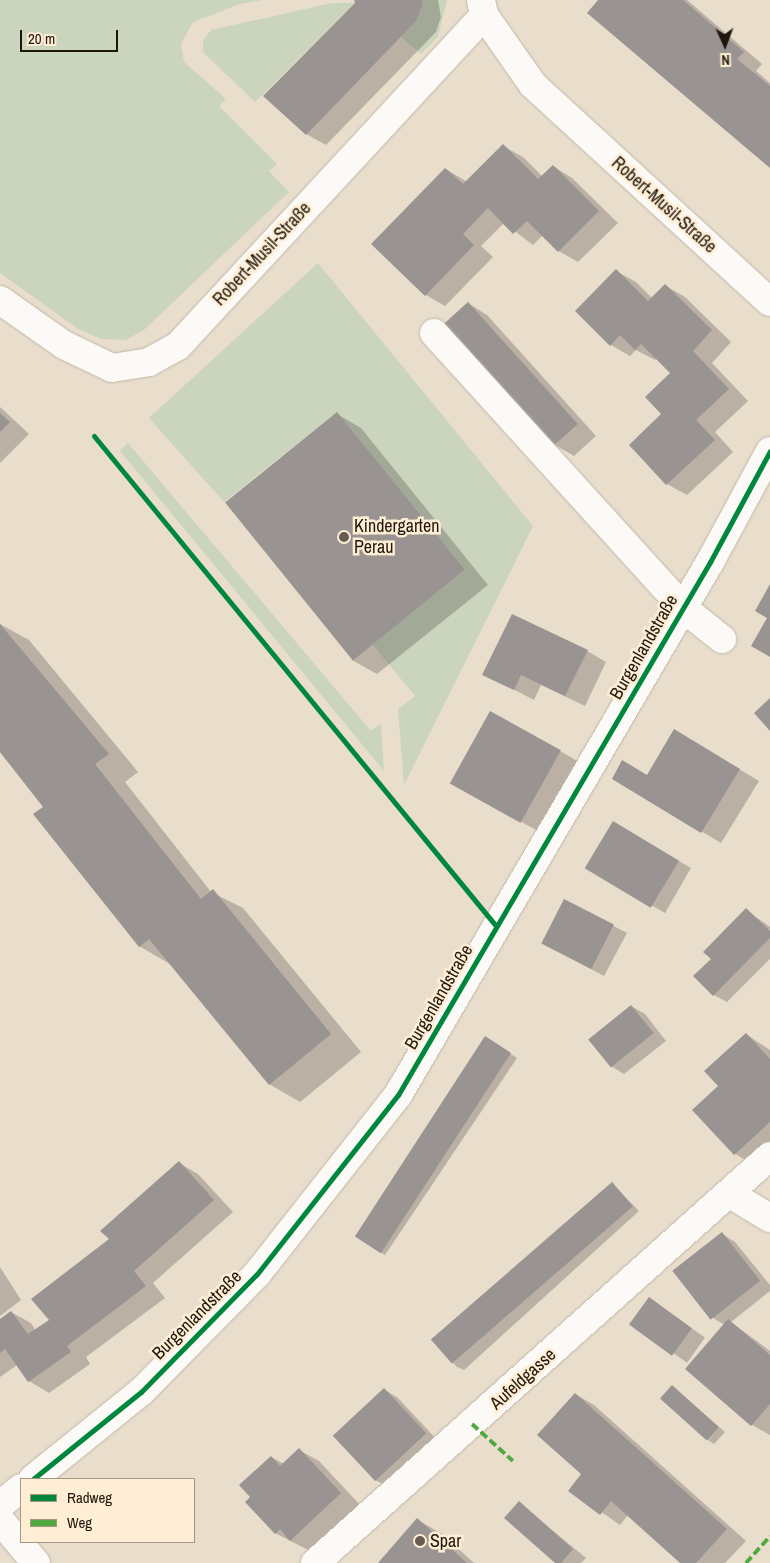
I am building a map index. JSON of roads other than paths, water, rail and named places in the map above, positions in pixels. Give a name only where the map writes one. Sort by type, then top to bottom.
[{"type":"street","name":"Robert-Musil-Straße","points":[[0,300],[64,345],[112,368],[149,362],[178,346],[483,8],[533,85],[770,302]]},
{"type":"street","points":[[434,333],[683,608],[722,639]]},
{"type":"street","name":"Burgenlandstraße","points":[[34,1478],[141,1392],[257,1274],[398,1095],[683,608],[770,451]]},
{"type":"street","name":"Aufeldgasse","points":[[315,1563],[730,1194],[770,1156]]},
{"type":"street","points":[[730,1194],[770,1218]]},
{"type":"street","points":[[0,1505],[20,1489]]},
{"type":"street","points":[[0,1520],[36,1563]]},
{"type":"place","name":"Kindergarten Perau","points":[[344,537]]},
{"type":"place","name":"Spar","points":[[420,1541]]}]
